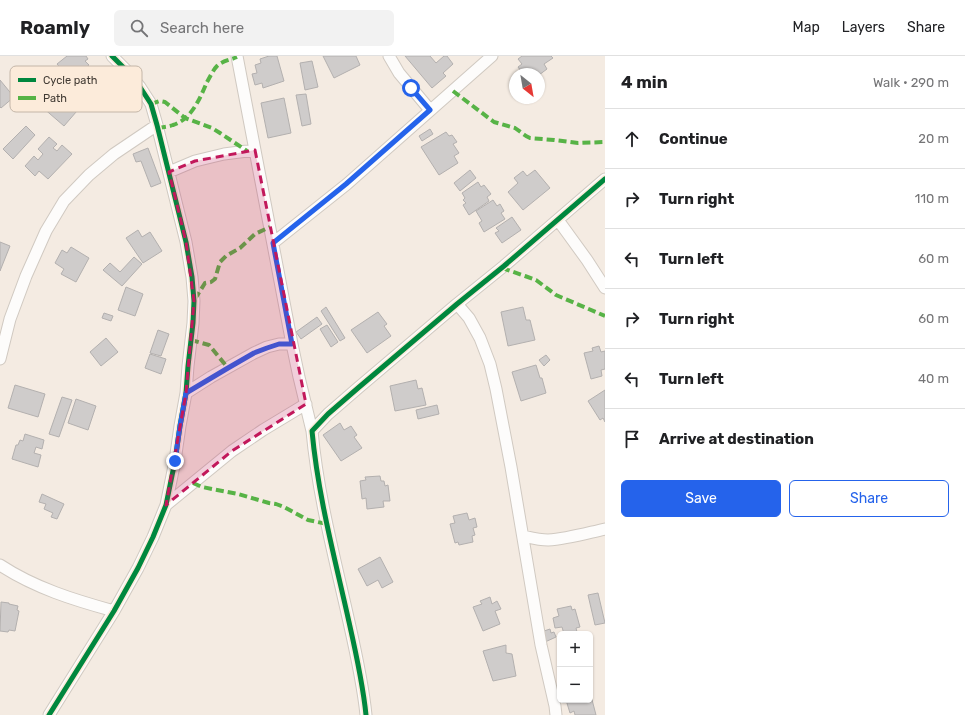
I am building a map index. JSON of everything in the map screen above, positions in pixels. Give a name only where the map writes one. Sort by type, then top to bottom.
[{"type":"street","points":[[112,56],[122,66]]},
{"type":"street","points":[[237,56],[292,344],[312,431],[326,524],[359,668],[366,715]]},
{"type":"street","points":[[389,56],[399,73],[430,110]]},
{"type":"street","points":[[273,243],[346,184],[492,56]]},
{"type":"street","points":[[49,715],[114,611],[154,537],[166,505],[186,393],[193,323],[194,301],[192,277],[186,242],[157,125],[151,104],[142,91]]},
{"type":"street","points":[[0,359],[10,319],[26,276],[46,230],[64,201],[89,175],[114,154],[157,125]]},
{"type":"street","points":[[169,172],[195,161],[224,154],[255,150]]},
{"type":"street","points":[[312,431],[328,414],[605,179]]},
{"type":"street","points":[[558,220],[605,288]]},
{"type":"street","points":[[457,304],[469,318],[480,338],[490,364],[523,536],[541,645],[556,715]]},
{"type":"street","points":[[186,393],[254,353],[279,344],[292,344]]},
{"type":"street","points":[[166,505],[232,451],[306,404]]},
{"type":"street","points":[[523,536],[548,540],[605,529]]},
{"type":"street","points":[[0,565],[39,587],[78,601],[114,611]]},
{"type":"highlighted area","points":[[255,150],[306,404],[232,451],[166,505],[186,393],[194,301],[186,242],[169,172],[195,161]]},
{"type":"building","points":[[67,56],[86,56],[88,59],[85,61],[89,65],[59,66],[57,64]]},
{"type":"building","points":[[269,56],[277,56],[284,81],[263,88],[262,83],[255,85],[252,74],[257,73],[255,65],[261,63],[260,59]]},
{"type":"building","points":[[323,56],[356,56],[360,65],[334,78]]},
{"type":"building","points":[[405,56],[430,56],[436,63],[444,56],[447,56],[453,64],[443,73],[446,76],[432,88]]},
{"type":"building","points":[[522,56],[551,56],[553,58],[544,64],[547,69],[545,70],[545,68],[519,68],[522,64],[518,59]]},
{"type":"building","points":[[312,61],[318,87],[305,90],[300,63]]},
{"type":"building","points":[[0,80],[10,92],[10,100],[1,108]]},
{"type":"building","points":[[306,94],[311,124],[302,126],[296,95]]},
{"type":"building","points":[[284,98],[291,133],[268,138],[261,103]]},
{"type":"building","points":[[48,112],[76,112],[64,126]]},
{"type":"building","points":[[26,126],[35,135],[13,159],[3,149]]},
{"type":"building","points":[[430,129],[433,134],[422,141],[419,136]]},
{"type":"building","points":[[446,132],[449,136],[452,135],[457,142],[453,144],[459,153],[454,156],[458,163],[439,175],[421,147]]},
{"type":"building","points":[[49,137],[57,144],[53,148],[57,151],[62,145],[72,154],[48,179],[39,171],[35,176],[25,166],[34,156],[38,160],[43,154],[38,149]]},
{"type":"building","points":[[148,148],[161,183],[151,187],[141,161],[136,162],[133,154]]},
{"type":"building","points":[[470,170],[476,178],[460,191],[454,183]]},
{"type":"building","points":[[535,170],[550,188],[523,210],[508,192],[518,183],[514,178],[523,171],[527,176]]},
{"type":"building","points":[[478,182],[481,187],[484,185],[491,194],[487,197],[489,201],[469,215],[463,205],[466,203],[463,200],[465,198],[462,193]]},
{"type":"building","points":[[493,200],[497,206],[500,204],[504,211],[501,213],[505,219],[484,232],[479,223],[482,221],[476,211]]},
{"type":"building","points":[[512,217],[521,230],[502,243],[495,233],[499,231],[496,228]]},
{"type":"building","points":[[138,230],[142,237],[150,232],[162,251],[143,263],[126,238]]},
{"type":"building","points":[[0,242],[10,246],[0,271]]},
{"type":"building","points":[[71,247],[89,258],[76,282],[61,274],[64,269],[55,263],[62,250],[67,253]]},
{"type":"building","points":[[134,257],[142,264],[122,286],[103,270],[110,263],[120,272]]},
{"type":"building","points":[[126,287],[143,294],[135,316],[118,310]]},
{"type":"building","points":[[326,307],[345,338],[340,341],[321,311]]},
{"type":"building","points":[[523,307],[526,320],[530,320],[535,340],[508,346],[501,312]]},
{"type":"building","points":[[378,312],[387,324],[384,326],[391,336],[367,353],[351,330]]},
{"type":"building","points":[[104,313],[113,316],[111,321],[102,318]]},
{"type":"building","points":[[317,317],[322,324],[301,339],[296,332]]},
{"type":"building","points":[[327,325],[338,342],[331,347],[320,329]]},
{"type":"building","points":[[158,330],[169,334],[161,356],[150,353]]},
{"type":"building","points":[[106,338],[118,352],[101,366],[90,352]]},
{"type":"building","points":[[599,346],[601,352],[605,351],[605,369],[601,370],[602,376],[591,379],[584,353],[593,351],[592,348]]},
{"type":"building","points":[[150,354],[166,359],[161,374],[145,368]]},
{"type":"building","points":[[546,355],[550,360],[544,366],[539,360]]},
{"type":"building","points":[[536,365],[540,378],[542,378],[546,393],[521,401],[512,372]]},
{"type":"building","points":[[416,380],[418,389],[422,388],[426,405],[395,411],[390,386]]},
{"type":"building","points":[[15,385],[45,394],[38,417],[8,408]]},
{"type":"building","points":[[605,390],[605,422],[603,418],[600,420],[588,401]]},
{"type":"building","points":[[62,397],[72,400],[59,437],[49,434]]},
{"type":"building","points":[[76,399],[96,406],[88,430],[68,423]]},
{"type":"building","points":[[437,405],[439,414],[418,419],[416,410]]},
{"type":"building","points":[[340,423],[344,430],[351,426],[357,435],[354,437],[362,448],[341,461],[323,435]]},
{"type":"building","points":[[25,434],[44,440],[42,449],[36,447],[34,453],[41,455],[38,467],[12,459],[16,445],[18,445],[20,440],[23,441]]},
{"type":"building","points":[[380,476],[381,481],[384,481],[385,486],[388,485],[390,501],[383,501],[384,507],[367,509],[366,498],[362,499],[360,481],[366,480],[365,477]]},
{"type":"building","points":[[42,494],[64,504],[57,519],[51,517],[53,513],[44,509],[46,504],[39,502]]},
{"type":"building","points":[[467,513],[469,520],[475,518],[477,527],[473,528],[475,535],[472,536],[473,542],[459,545],[458,542],[455,543],[450,524],[455,523],[453,516]]},
{"type":"building","points":[[380,557],[393,582],[382,588],[378,580],[367,586],[358,569]]},
{"type":"building","points":[[598,593],[605,623],[595,625],[588,595]]},
{"type":"building","points":[[490,597],[492,604],[497,601],[501,609],[495,611],[500,624],[483,631],[473,607],[482,604],[480,601]]},
{"type":"building","points":[[1,602],[18,606],[17,610],[19,611],[15,631],[0,631]]},
{"type":"building","points":[[571,606],[572,610],[575,609],[580,627],[576,628],[577,631],[563,631],[562,627],[555,628],[553,618],[559,616],[557,609]]},
{"type":"building","points":[[550,629],[551,633],[554,632],[556,637],[545,642],[541,632]]},
{"type":"building","points":[[506,645],[506,653],[512,654],[516,676],[493,681],[483,651]]},
{"type":"building","points":[[567,703],[593,703],[596,715],[575,715],[574,711],[570,713]]},
{"type":"marked path","points":[[158,128],[173,125],[185,118],[194,107],[207,82],[219,64],[237,57]]},
{"type":"marked path","points":[[453,91],[494,122],[515,128],[530,138],[578,143],[605,142]]},
{"type":"marked path","points":[[151,104],[160,101],[165,102],[185,118],[212,128],[247,151]]},
{"type":"marked path","points":[[195,299],[205,283],[211,282],[215,279],[220,262],[226,256],[240,248],[255,234],[270,227]]},
{"type":"marked path","points":[[502,268],[536,280],[556,295],[605,316]]},
{"type":"marked path","points":[[191,340],[209,345],[228,368]]},
{"type":"marked path","points":[[193,483],[202,487],[238,494],[276,504],[308,520],[327,524]]},
{"type":"cycle path","points":[[112,56],[122,66]]},
{"type":"cycle path","points":[[49,715],[114,611],[153,537],[166,505],[186,393],[193,323],[194,301],[192,277],[186,242],[157,125],[151,104],[142,90]]},
{"type":"cycle path","points":[[366,715],[357,657],[318,479],[312,431],[328,414],[358,388],[605,179]]},
{"type":"route","points":[[175,461],[186,393],[254,353],[279,344],[292,344],[273,243],[346,184],[430,110],[411,88]]}]
